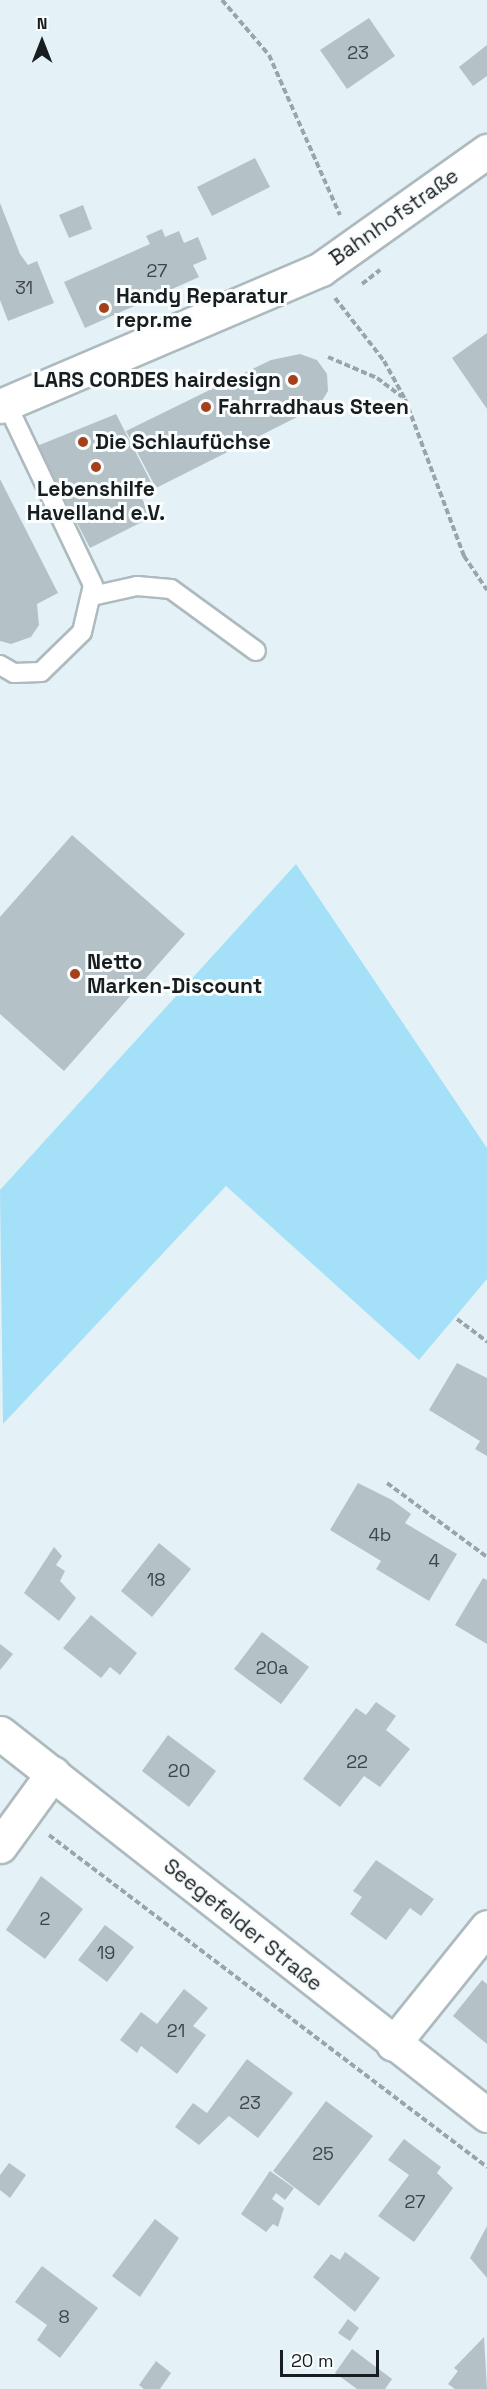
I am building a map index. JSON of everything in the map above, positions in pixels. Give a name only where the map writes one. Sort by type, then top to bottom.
[{"type":"street","name":"Bahnhofstraße","points":[[3,405],[321,268],[487,151]]},
{"type":"street","name":"Seegefelder Straße","points":[[0,1733],[393,2044],[487,2115]]},
{"type":"street","points":[[0,1846],[53,1773]]},
{"type":"street","points":[[393,2044],[487,1927]]},
{"type":"lane","points":[[0,665],[14,673],[41,672],[82,632],[93,585],[3,405]]},
{"type":"lane","points":[[92,596],[137,586],[171,589],[256,651]]},
{"type":"path","points":[[222,0],[269,55],[344,224]]},
{"type":"path","points":[[334,297],[384,361],[405,399],[464,556],[487,590]]},
{"type":"path","points":[[328,357],[377,378],[405,399]]},
{"type":"path","points":[[457,1319],[487,1342]]},
{"type":"path","points":[[387,1483],[487,1557]]},
{"type":"path","points":[[26,1810],[49,1835],[487,2167]]},
{"type":"shaded area","points":[[296,864],[487,1148],[487,1279],[419,1360],[226,1186],[3,1424],[0,1190]]},
{"type":"building","points":[[369,18],[395,56],[347,89],[320,50]]},
{"type":"building","points":[[487,45],[487,76],[473,86],[459,67]]},
{"type":"building","points":[[255,158],[270,187],[212,216],[197,187]]},
{"type":"building","points":[[0,203],[20,254],[28,265],[37,261],[54,303],[8,321],[0,300]]},
{"type":"building","points":[[83,205],[92,229],[69,238],[59,215]]},
{"type":"building","points":[[162,229],[165,237],[179,231],[184,243],[198,237],[207,259],[193,265],[199,277],[85,328],[64,282],[150,244],[146,236]]},
{"type":"building","points":[[487,333],[487,409],[452,358]]},
{"type":"building","points":[[300,354],[317,360],[327,374],[328,391],[319,406],[156,488],[126,431],[271,360]]},
{"type":"building","name":"Lebenshilfe Havelland e.V.","points":[[116,414],[154,488],[140,495],[152,517],[90,548],[37,446]]},
{"type":"building","points":[[0,479],[58,593],[37,604],[39,625],[31,637],[11,644],[0,641]]},
{"type":"building","name":"Netto Marken-Discount","points":[[72,835],[185,934],[64,1071],[0,1014],[0,917]]},
{"type":"building","points":[[457,1363],[487,1378],[487,1456],[475,1449],[480,1441],[429,1410]]},
{"type":"building","points":[[358,1483],[392,1500],[411,1514],[405,1523],[457,1554],[429,1601],[376,1569],[381,1561],[330,1530]]},
{"type":"building","points":[[159,1543],[191,1569],[152,1617],[121,1591]]},
{"type":"building","points":[[54,1547],[62,1556],[56,1565],[65,1571],[60,1581],[76,1598],[59,1621],[24,1593]]},
{"type":"building","points":[[483,1578],[487,1580],[487,1644],[455,1625]]},
{"type":"building","points":[[91,1615],[137,1653],[120,1675],[110,1667],[101,1678],[63,1648]]},
{"type":"building","points":[[262,1632],[309,1667],[281,1704],[234,1669]]},
{"type":"building","points":[[0,1644],[13,1654],[0,1670]]},
{"type":"building","points":[[376,1702],[396,1716],[386,1730],[410,1749],[380,1787],[364,1776],[340,1807],[303,1779],[356,1708],[366,1715]]},
{"type":"building","points":[[168,1735],[216,1771],[189,1807],[142,1771]]},
{"type":"building","points":[[376,1860],[434,1899],[421,1916],[410,1908],[386,1940],[350,1914],[362,1897],[353,1891]]},
{"type":"building","points":[[41,1876],[83,1909],[45,1959],[6,1930]]},
{"type":"building","points":[[105,1925],[134,1947],[107,1982],[78,1960]]},
{"type":"building","points":[[482,1980],[487,1984],[487,2044],[453,2016]]},
{"type":"building","points":[[184,1989],[208,2008],[193,2026],[206,2035],[177,2074],[141,2046],[137,2053],[120,2040],[141,2012],[157,2024]]},
{"type":"building","points":[[247,2059],[293,2093],[258,2138],[229,2116],[199,2145],[175,2127],[193,2103],[207,2113]]},
{"type":"building","points":[[326,2101],[373,2136],[319,2206],[273,2171]]},
{"type":"building","points":[[404,2139],[441,2167],[437,2173],[453,2188],[414,2242],[378,2216],[409,2175],[388,2160]]},
{"type":"building","points":[[9,2163],[26,2175],[10,2198],[0,2190],[0,2175]]},
{"type":"building","points":[[270,2171],[294,2188],[285,2200],[276,2193],[272,2199],[284,2208],[278,2227],[273,2224],[266,2232],[241,2214]]},
{"type":"building","points":[[155,2219],[179,2238],[140,2297],[112,2276]]},
{"type":"building","points":[[487,2226],[487,2278],[470,2258]]},
{"type":"building","points":[[345,2252],[380,2278],[355,2312],[313,2277],[331,2254],[340,2260]]},
{"type":"building","points":[[42,2266],[98,2308],[60,2358],[37,2340],[47,2325],[15,2302]]},
{"type":"building","points":[[348,2319],[359,2328],[350,2341],[338,2333]]},
{"type":"building","points":[[484,2337],[487,2389],[455,2389],[448,2384],[458,2371],[454,2368]]},
{"type":"building","points":[[352,2349],[392,2379],[385,2389],[357,2389],[335,2373]]},
{"type":"building","points":[[156,2361],[171,2373],[160,2389],[144,2389],[139,2385]]},
{"type":"place","name":"Handy Reparatur repr.me","points":[[104,308]]},
{"type":"place","name":"LARS CORDES hairdesign","points":[[293,380]]},
{"type":"place","name":"Fahrradhaus Steen","points":[[206,407]]},
{"type":"place","name":"Die Schlaufüchse","points":[[83,442]]},
{"type":"place","name":"Lebenshilfe Havelland e.V.","points":[[96,467]]},
{"type":"place","name":"Netto Marken-Discount","points":[[75,974]]}]
